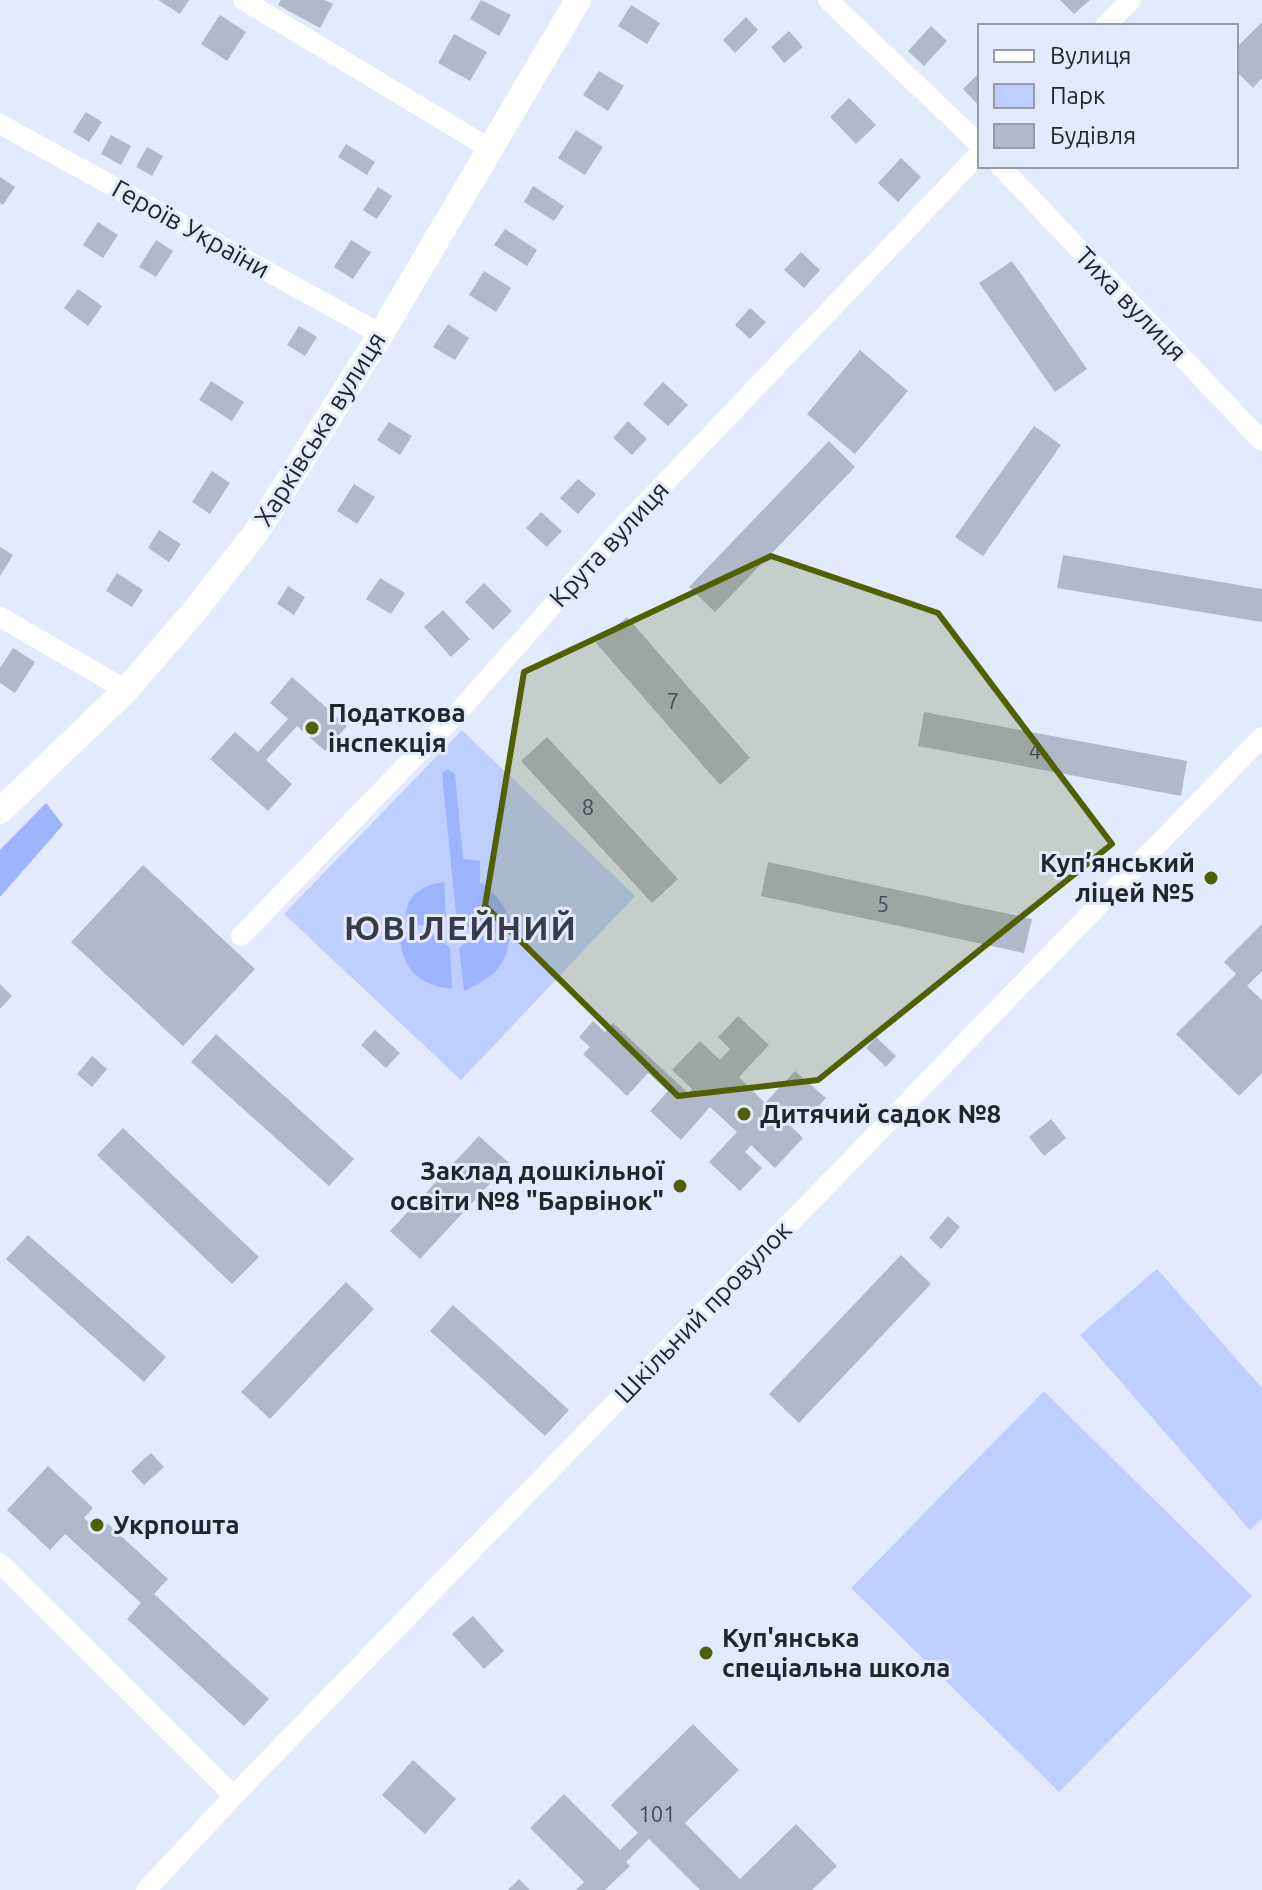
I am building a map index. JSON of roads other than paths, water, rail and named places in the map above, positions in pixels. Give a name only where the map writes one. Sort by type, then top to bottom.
[{"type":"main road","name":"Харківська вулиця","points":[[0,811],[126,690],[255,534],[381,334],[578,0]]},
{"type":"street","points":[[243,0],[489,148]]},
{"type":"street","points":[[828,0],[978,143]]},
{"type":"street","points":[[1107,24],[1131,0]]},
{"type":"street","name":"Героїв України","points":[[0,124],[381,334]]},
{"type":"street","name":"Крута вулиця","points":[[241,936],[459,711],[614,536],[978,155]]},
{"type":"street","name":"Тиха вулиця","points":[[1002,168],[1262,441]]},
{"type":"street","points":[[0,617],[126,690]]},
{"type":"street","name":"Шкільний провулок","points":[[146,1890],[1262,737]]},
{"type":"street","points":[[0,1563],[234,1796]]},
{"type":"place","name":"Податкова інспекція","points":[[312,728]]},
{"type":"place","name":"Куп’янський ліцей №5","points":[[1211,878]]},
{"type":"place","name":"Дитячий садок №8","points":[[744,1114]]},
{"type":"place","name":"Заклад дошкільної освіти №8 \"Барвінок\"","points":[[680,1186]]},
{"type":"place","name":"Укрпошта","points":[[97,1525]]},
{"type":"place","name":"Куп'янська спеціальна школа","points":[[706,1653]]},
{"type":"district","name":"ЮВІЛЕЙНИЙ","points":[[461,928]]}]
